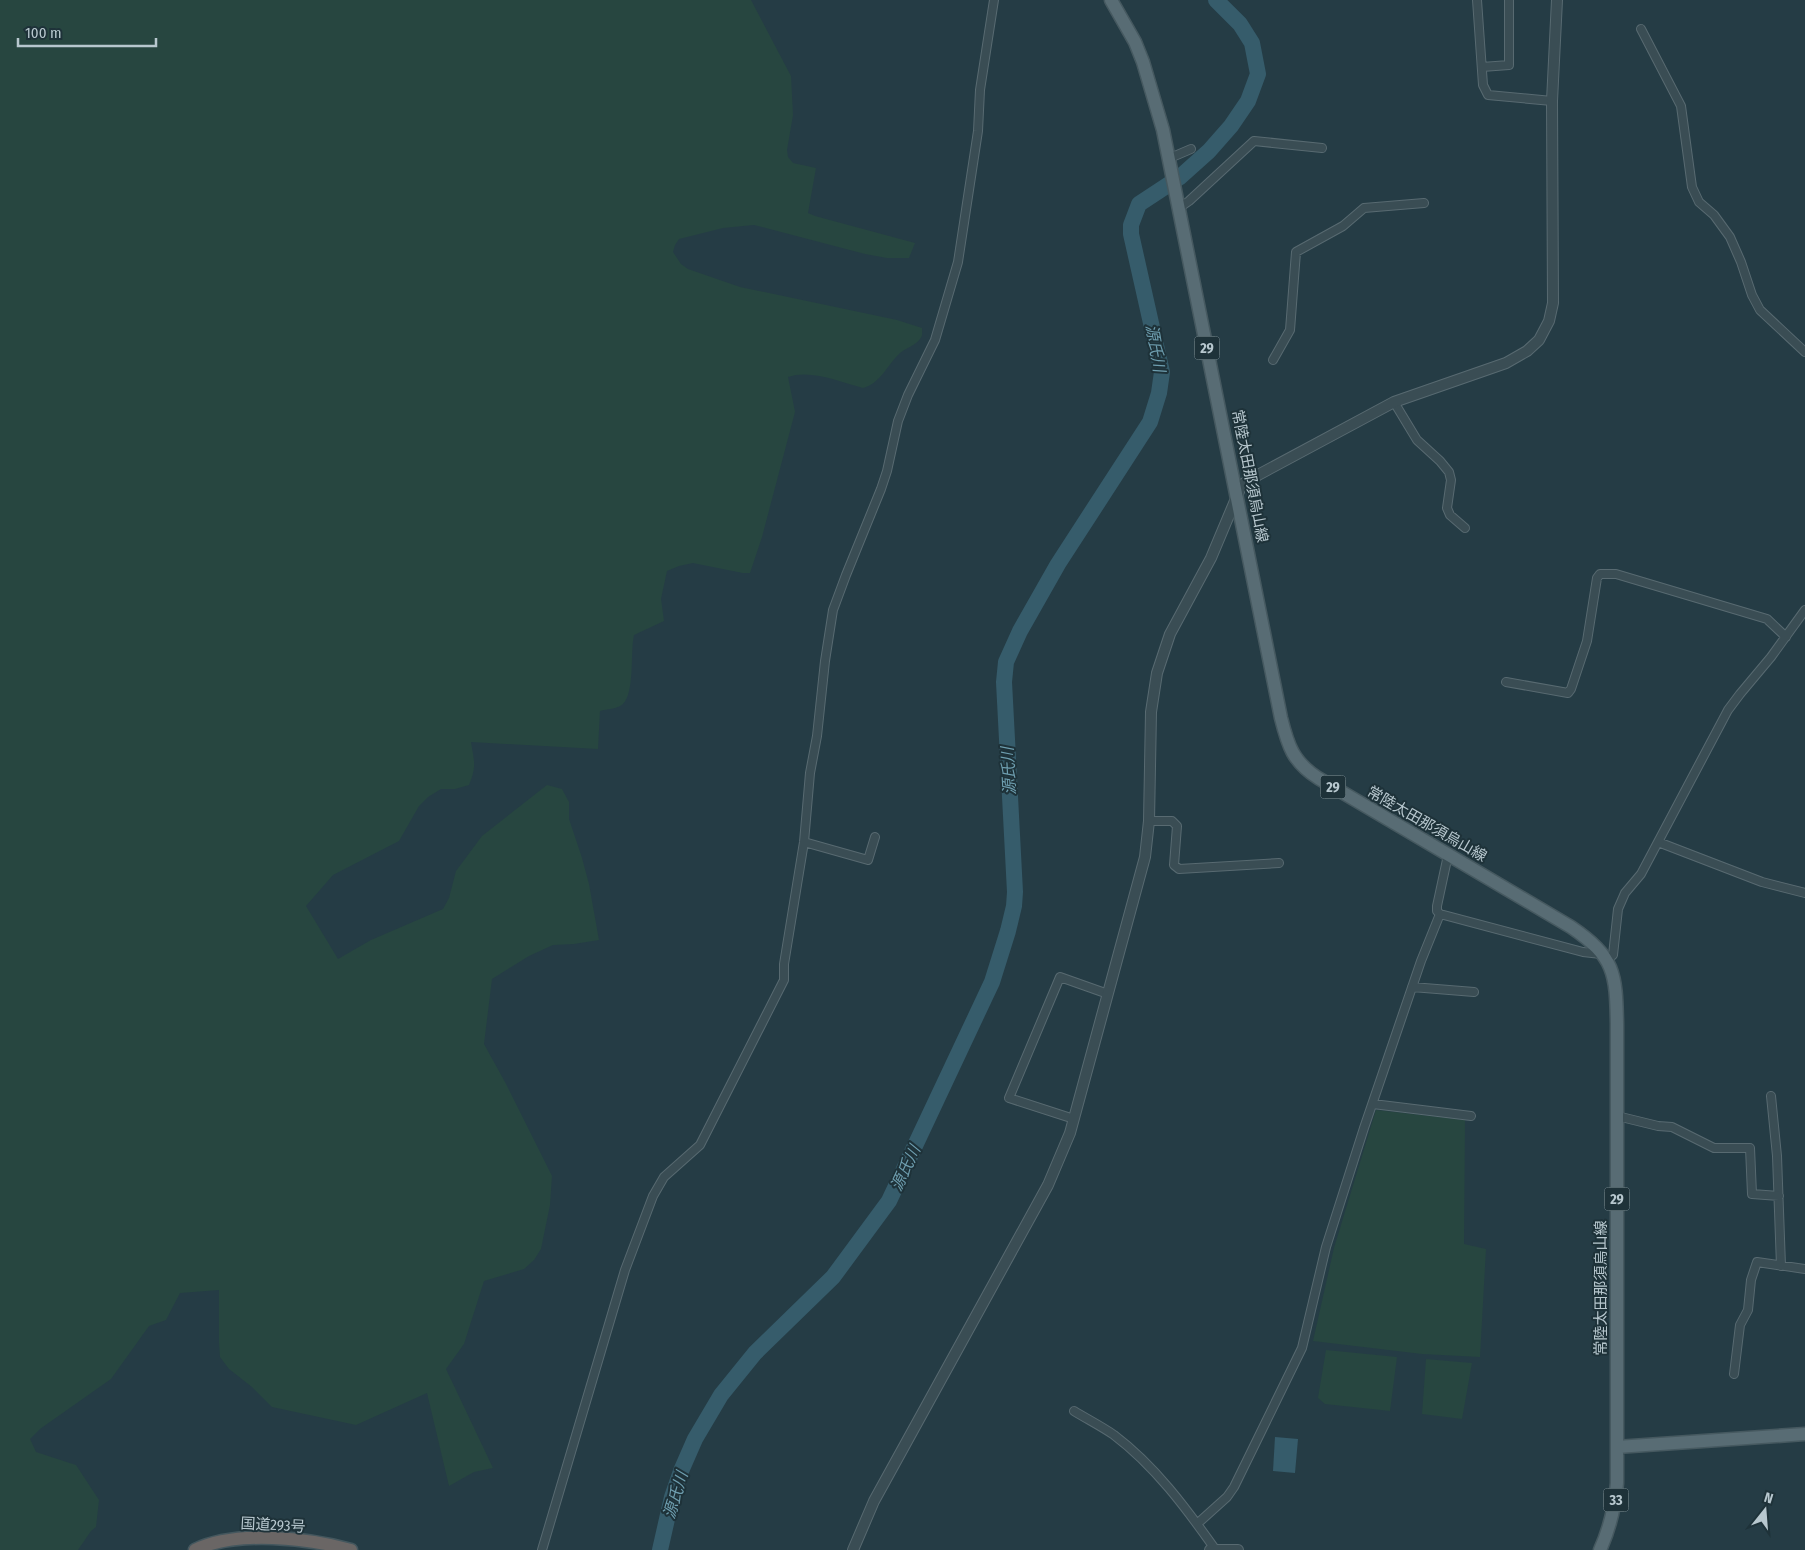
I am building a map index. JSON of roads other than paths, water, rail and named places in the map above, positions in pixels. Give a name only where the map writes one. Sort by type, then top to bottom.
[{"type":"highway","name":"国道293号","points":[[195,1550],[218,1541],[235,1538],[291,1540],[351,1550]]},
{"type":"main road","name":"常陸太田那須烏山線","points":[[1111,0],[1135,42],[1143,62],[1153,91],[1171,163],[1281,718],[1286,739],[1295,759],[1308,772],[1592,941],[1605,957],[1616,988],[1617,1447]]},
{"type":"main road","points":[[1617,1447],[1805,1434]]},
{"type":"main road","name":"33","points":[[1600,1550],[1610,1524],[1615,1502],[1617,1447]]},
{"type":"street","points":[[542,1550],[625,1270],[653,1196],[664,1178],[700,1145],[784,980],[784,964],[804,842],[810,773],[817,736],[825,661],[833,610],[881,490],[898,421],[908,395],[935,340],[958,262],[978,131],[980,90],[994,0]]},
{"type":"street","points":[[1478,0],[1483,85],[1488,95],[1552,101]]},
{"type":"street","points":[[1482,67],[1509,65],[1509,0]]},
{"type":"street","points":[[853,1550],[874,1501],[1048,1184],[1070,1133],[1145,857],[1149,821],[1151,712],[1158,672],[1170,634],[1210,558],[1237,494],[1243,484],[1248,481],[1394,402],[1506,363],[1527,351],[1539,340],[1549,321],[1553,303],[1552,101],[1557,0]]},
{"type":"street","points":[[1641,29],[1681,106],[1692,188],[1699,202],[1714,215],[1730,237],[1741,262],[1752,296],[1760,310],[1805,352]]},
{"type":"street","points":[[1179,204],[1189,201],[1254,141],[1322,148]]},
{"type":"street","points":[[1171,163],[1190,149]]},
{"type":"street","points":[[1274,360],[1290,330],[1296,252],[1343,226],[1364,208],[1424,203]]},
{"type":"street","points":[[1394,402],[1417,440],[1449,472],[1451,480],[1447,508],[1450,515],[1465,528]]},
{"type":"street","points":[[1506,682],[1568,693],[1571,690],[1587,641],[1597,578],[1600,574],[1616,574],[1767,619],[1786,637]]},
{"type":"street","points":[[1448,855],[1437,906],[1437,911],[1440,914],[1583,952],[1605,957],[1613,955],[1618,909],[1625,893],[1641,874],[1728,710],[1772,658],[1805,610]]},
{"type":"street","points":[[1149,821],[1172,821],[1177,826],[1174,865],[1178,869],[1279,863]]},
{"type":"street","points":[[804,842],[868,860],[875,837]]},
{"type":"street","points":[[1658,842],[1762,882],[1805,893]]},
{"type":"street","points":[[1197,1524],[1227,1497],[1234,1487],[1302,1348],[1326,1247],[1412,987],[1440,914]]},
{"type":"street","points":[[1074,1119],[1009,1098],[1060,977],[1108,994]]},
{"type":"street","points":[[1412,987],[1474,992]]},
{"type":"street","points":[[1771,1096],[1779,1196],[1781,1266]]},
{"type":"street","points":[[1373,1104],[1471,1116]]},
{"type":"street","points":[[1617,1116],[1658,1126],[1672,1127],[1714,1148],[1750,1148],[1752,1194],[1779,1196]]},
{"type":"street","points":[[1734,1374],[1740,1325],[1748,1310],[1751,1280],[1756,1262],[1805,1269]]},
{"type":"street","points":[[1074,1411],[1114,1435],[1153,1471],[1187,1509],[1214,1549]]},
{"type":"street","points":[[1210,1550],[1238,1550]]},
{"type":"water","points":[[1275,1437],[1298,1439],[1295,1473],[1273,1471]]},
{"type":"waterway","name":"源氏川","points":[[660,1550],[672,1497],[695,1439],[721,1395],[755,1353],[833,1277],[889,1201],[992,982],[1008,931],[1015,892],[1004,682],[1006,662],[1020,631],[1058,564],[1150,422],[1159,393],[1162,372],[1131,234],[1131,225],[1139,204],[1180,177],[1209,151],[1231,126],[1248,101],[1258,74],[1252,43],[1240,24],[1216,0]]}]
